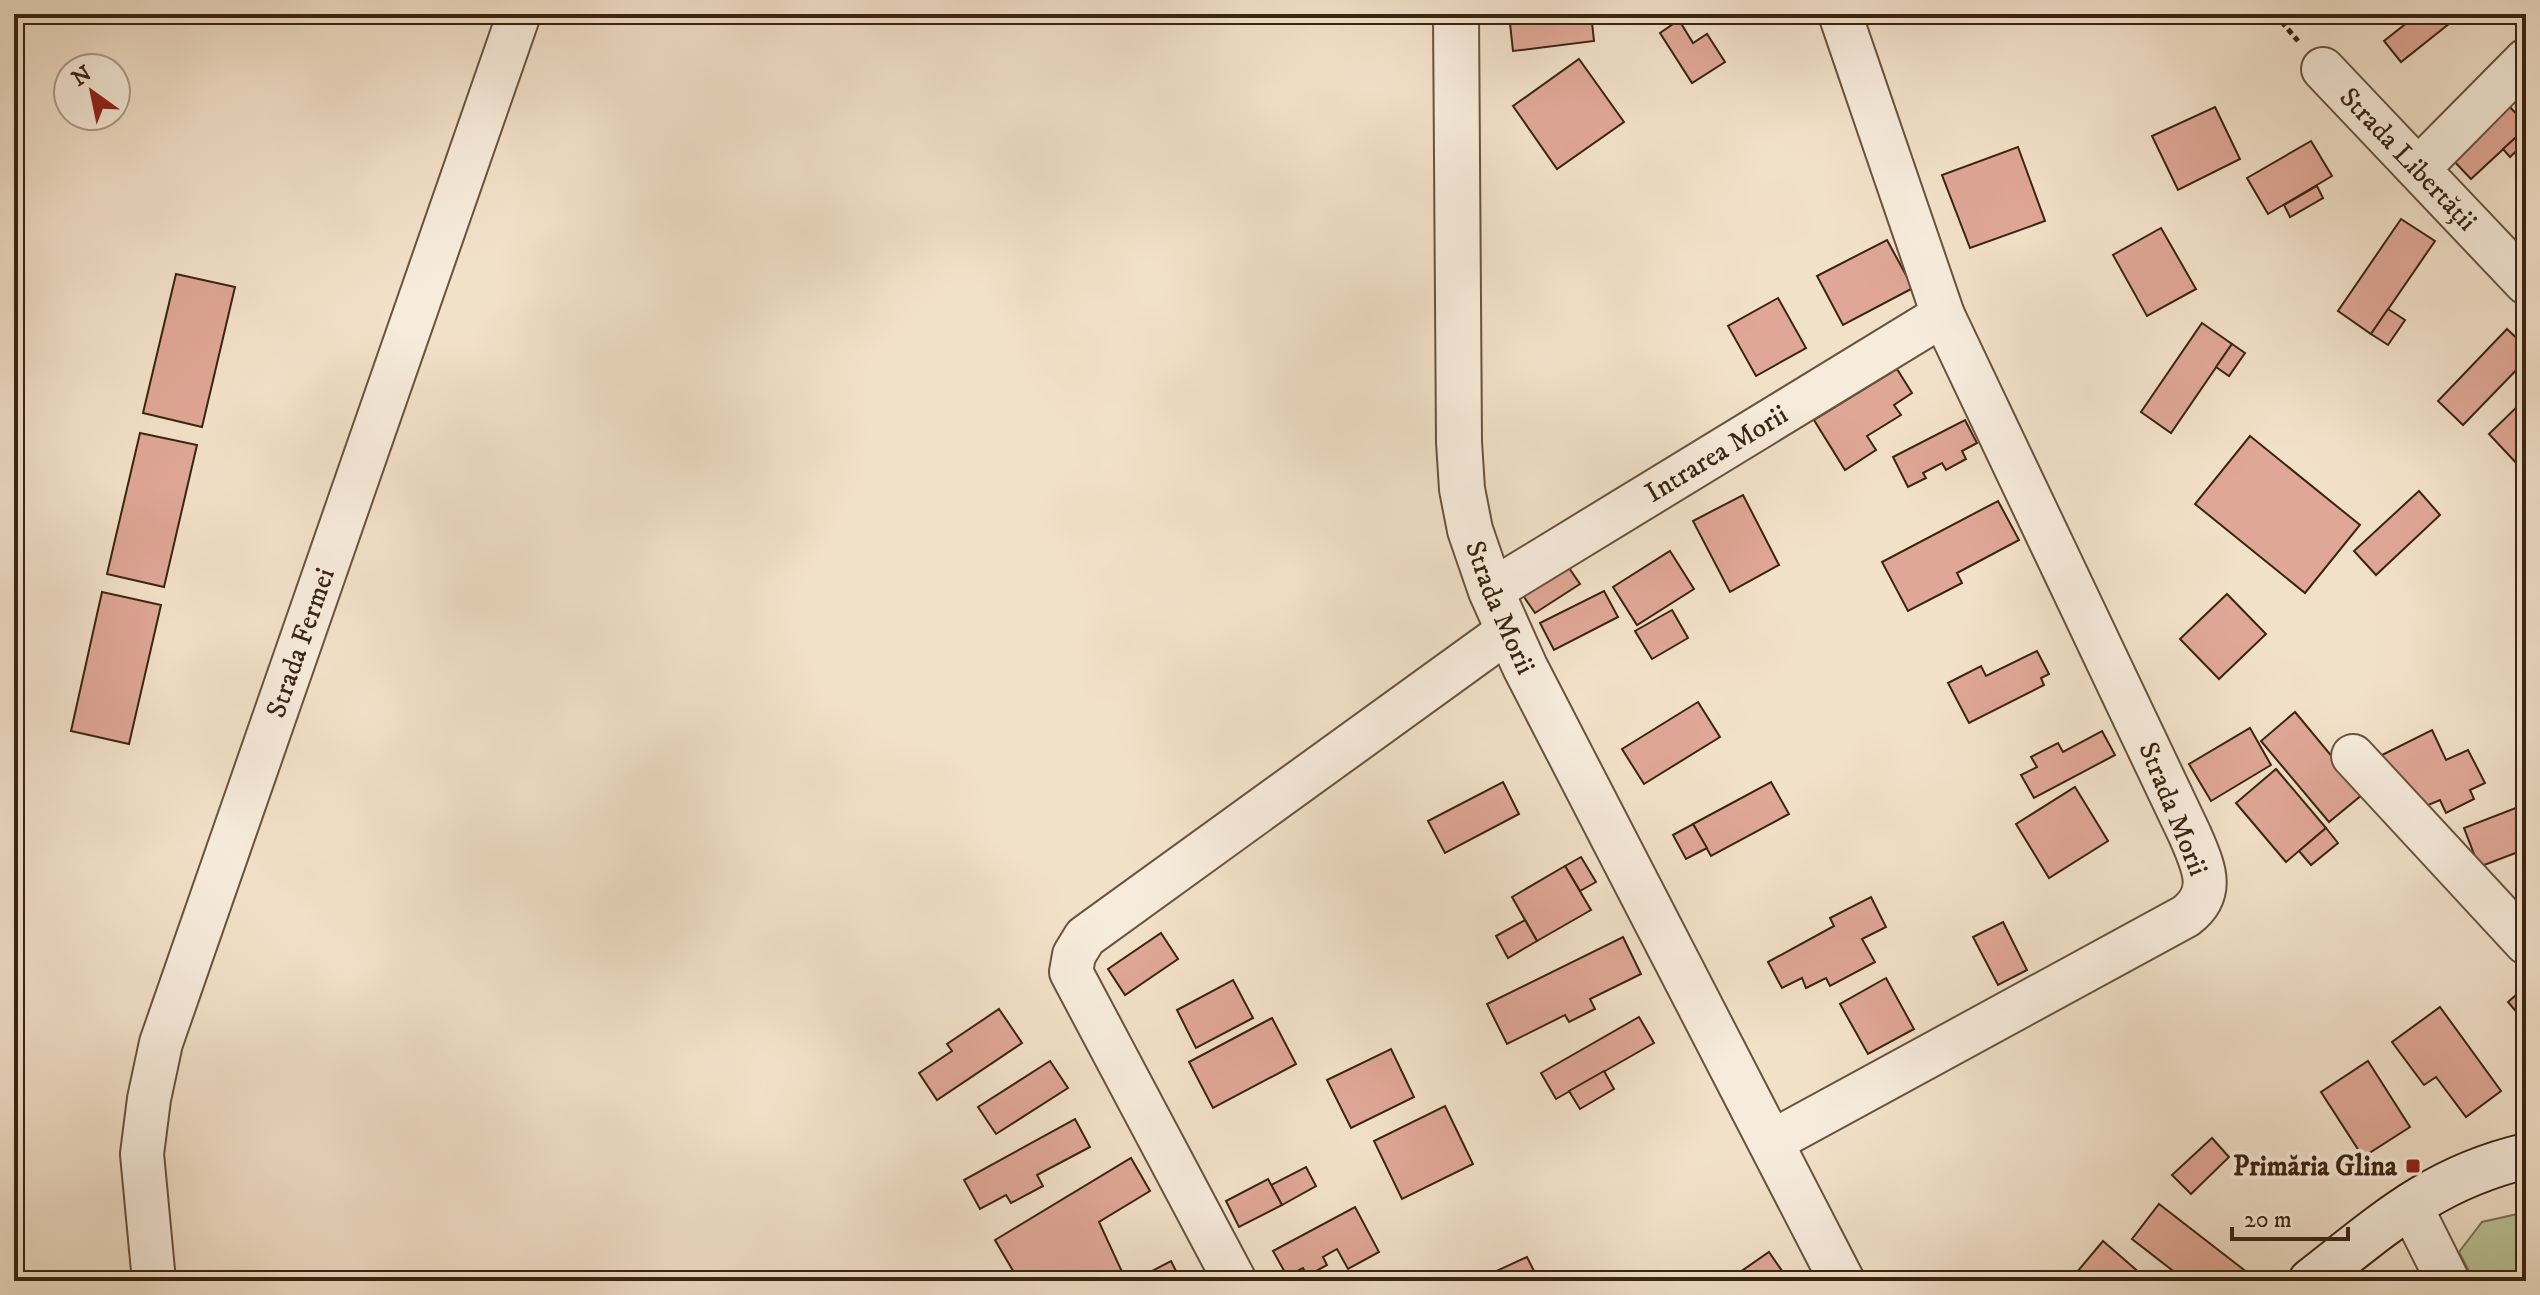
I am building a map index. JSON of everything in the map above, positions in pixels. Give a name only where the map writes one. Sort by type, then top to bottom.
[{"type":"street","name":"Strada Fermei","points":[[154,1281],[142,1154],[161,1043],[519,14]]},
{"type":"street","name":"Strada Morii","points":[[1456,14],[1459,442],[1462,489],[1470,530],[1508,631],[1842,1281]]},
{"type":"street","points":[[1840,14],[1943,315]]},
{"type":"street","points":[[2418,169],[2526,60]]},
{"type":"street","name":"Strada Libertății","points":[[2323,69],[2526,283]]},
{"type":"street","name":"Strada Morii","points":[[1771,1142],[2186,916],[2199,906],[2205,891],[2202,865],[2190,835],[1943,315]]},
{"type":"street","name":"Intrarea Morii","points":[[1491,591],[1943,315]]},
{"type":"street","points":[[1235,1281],[1071,972],[1074,955],[1085,937],[1508,631]]},
{"type":"street","points":[[2353,756],[2526,943]]},
{"type":"street","points":[[2311,1281],[2410,1205],[2439,1187],[2475,1171],[2526,1156]]},
{"type":"street","points":[[2410,1205],[2448,1281]]},
{"type":"green space","points":[[2526,1212],[2526,1281],[2474,1281],[2459,1252],[2482,1222]]},
{"type":"building","points":[[1509,14],[1591,14],[1594,41],[1513,51]]},
{"type":"building","points":[[2418,14],[2451,14],[2455,19],[2401,62],[2384,41]]},
{"type":"building","points":[[1679,20],[1693,43],[1707,34],[1725,62],[1692,83],[1660,33]]},
{"type":"building","points":[[1579,59],[1624,122],[1557,169],[1513,106]]},
{"type":"building","points":[[2507,104],[2526,124],[2526,128],[2471,179],[2451,158]]},
{"type":"building","points":[[2215,107],[2240,159],[2178,190],[2152,136]]},
{"type":"building","points":[[2526,128],[2526,142],[2510,157],[2503,149]]},
{"type":"building","points":[[2311,141],[2332,176],[2268,214],[2247,178]]},
{"type":"building","points":[[2018,147],[2045,221],[1970,248],[1942,175]]},
{"type":"building","points":[[2317,186],[2323,198],[2290,217],[2284,205]]},
{"type":"building","points":[[2401,219],[2435,241],[2371,334],[2338,311]]},
{"type":"building","points":[[2161,228],[2196,289],[2147,316],[2113,255]]},
{"type":"building","points":[[1887,240],[1913,288],[1843,325],[1817,276]]},
{"type":"building","points":[[176,274],[235,287],[202,427],[143,413]]},
{"type":"building","points":[[1778,298],[1806,348],[1756,376],[1728,326]]},
{"type":"building","points":[[2388,309],[2405,320],[2388,345],[2371,334]]},
{"type":"building","points":[[2202,323],[2232,344],[2171,433],[2141,412]]},
{"type":"building","points":[[2507,329],[2526,347],[2526,360],[2463,425],[2438,401]]},
{"type":"building","points":[[2232,344],[2245,353],[2229,376],[2216,367]]},
{"type":"building","points":[[1897,369],[1912,393],[1894,405],[1901,415],[1867,436],[1876,450],[1845,470],[1814,420]]},
{"type":"building","points":[[2526,398],[2526,461],[2520,467],[2489,434]]},
{"type":"building","points":[[1965,420],[1977,443],[1962,451],[1966,459],[1946,470],[1942,463],[1923,473],[1926,478],[1908,487],[1893,457]]},
{"type":"building","points":[[140,433],[197,445],[164,587],[107,574]]},
{"type":"building","points":[[2250,436],[2360,525],[2305,593],[2195,504]]},
{"type":"building","points":[[2419,491],[2440,515],[2376,575],[2354,551]]},
{"type":"building","points":[[1743,495],[1779,565],[1730,592],[1693,521]]},
{"type":"building","points":[[1998,501],[2019,540],[1957,573],[1962,583],[1908,611],[1882,562]]},
{"type":"building","points":[[1670,551],[1694,589],[1637,625],[1613,587]]},
{"type":"building","points":[[1567,565],[1580,584],[1535,613],[1522,594]]},
{"type":"building","points":[[1604,591],[1618,617],[1554,650],[1540,623]]},
{"type":"building","points":[[102,592],[161,605],[129,744],[71,731]]},
{"type":"building","points":[[2227,594],[2266,634],[2219,679],[2180,639]]},
{"type":"building","points":[[1672,610],[1688,638],[1652,659],[1635,631]]},
{"type":"building","points":[[2037,651],[2049,674],[2041,678],[2044,685],[1969,723],[1948,683],[1981,666],[1986,676]]},
{"type":"building","points":[[1698,702],[1720,737],[1644,784],[1622,749]]},
{"type":"building","points":[[2295,712],[2363,794],[2329,822],[2261,741]]},
{"type":"building","points":[[2250,728],[2271,765],[2211,801],[2189,764]]},
{"type":"building","points":[[2432,730],[2446,760],[2468,750],[2485,783],[2470,790],[2474,799],[2446,813],[2440,800],[2419,809],[2404,801],[2382,755]]},
{"type":"building","points":[[2102,731],[2115,755],[2034,798],[2021,775],[2037,767],[2031,757],[2058,743],[2063,752]]},
{"type":"building","points":[[2276,769],[2326,828],[2286,862],[2236,803]]},
{"type":"building","points":[[1503,782],[1519,814],[1445,853],[1428,821]]},
{"type":"building","points":[[1771,782],[1789,814],[1711,856],[1693,824]]},
{"type":"building","points":[[2075,787],[2108,841],[2049,878],[2016,824]]},
{"type":"building","points":[[2526,804],[2526,849],[2479,867],[2464,828]]},
{"type":"building","points":[[1693,824],[1707,848],[1686,859],[1673,835]]},
{"type":"building","points":[[2326,828],[2338,843],[2311,865],[2299,851]]},
{"type":"building","points":[[1581,857],[1596,882],[1580,891],[1565,866]]},
{"type":"building","points":[[1565,866],[1591,910],[1537,941],[1512,897]]},
{"type":"building","points":[[1871,897],[1886,927],[1862,939],[1875,962],[1830,986],[1826,978],[1806,988],[1802,978],[1782,988],[1768,962],[1834,926],[1830,918]]},
{"type":"building","points":[[1525,920],[1537,941],[1508,958],[1496,936]]},
{"type":"building","points":[[2003,922],[2027,970],[1998,985],[1973,937]]},
{"type":"building","points":[[1161,933],[1178,959],[1125,995],[1108,969]]},
{"type":"building","points":[[1623,937],[1641,974],[1590,999],[1595,1009],[1569,1022],[1565,1015],[1507,1044],[1487,1004]]},
{"type":"building","points":[[1886,978],[1914,1029],[1868,1054],[1840,1004]]},
{"type":"building","points":[[1233,980],[1253,1018],[1196,1048],[1177,1010]]},
{"type":"building","points":[[2526,986],[2526,1023],[2508,1002]]},
{"type":"building","points":[[2440,1007],[2501,1091],[2466,1117],[2436,1077],[2424,1085],[2392,1042]]},
{"type":"building","points":[[999,1009],[1022,1043],[937,1100],[919,1073],[952,1051],[947,1044]]},
{"type":"building","points":[[1639,1017],[1654,1043],[1556,1099],[1541,1073]]},
{"type":"building","points":[[1272,1018],[1296,1064],[1213,1108],[1189,1062]]},
{"type":"building","points":[[1391,1049],[1414,1097],[1351,1128],[1327,1080]]},
{"type":"building","points":[[1050,1061],[1068,1088],[996,1134],[978,1107]]},
{"type":"building","points":[[2368,1061],[2410,1127],[2363,1157],[2321,1092]]},
{"type":"building","points":[[1604,1071],[1614,1089],[1580,1109],[1569,1091]]},
{"type":"building","points":[[1445,1106],[1473,1164],[1402,1199],[1374,1141]]},
{"type":"building","points":[[1075,1119],[1090,1147],[1037,1175],[1043,1186],[1011,1203],[1006,1195],[980,1209],[964,1180]]},
{"type":"building","points":[[2212,1138],[2229,1157],[2191,1194],[2172,1175]]},
{"type":"building","points":[[1131,1158],[1150,1191],[1099,1222],[1123,1274],[1109,1281],[1019,1281],[995,1240]]},
{"type":"building","points":[[1306,1167],[1316,1186],[1282,1205],[1271,1185]]},
{"type":"building","points":[[1268,1179],[1282,1205],[1239,1227],[1226,1201]]},
{"type":"building","points":[[2159,1204],[2248,1273],[2242,1281],[2186,1281],[2132,1239]]},
{"type":"building","points":[[1355,1207],[1379,1252],[1348,1269],[1337,1249],[1323,1257],[1327,1265],[1307,1276],[1303,1268],[1287,1276],[1273,1251]]},
{"type":"building","points":[[2103,1241],[2149,1281],[2088,1281],[2077,1272]]},
{"type":"building","points":[[1769,1252],[1789,1281],[1727,1281]]},
{"type":"building","points":[[1527,1257],[1539,1281],[1493,1281],[1490,1274]]},
{"type":"building","points":[[1171,1261],[1181,1281],[1133,1281]]},
{"type":"place","name":"Primăria Glina","points":[[2413,1166]]}]
